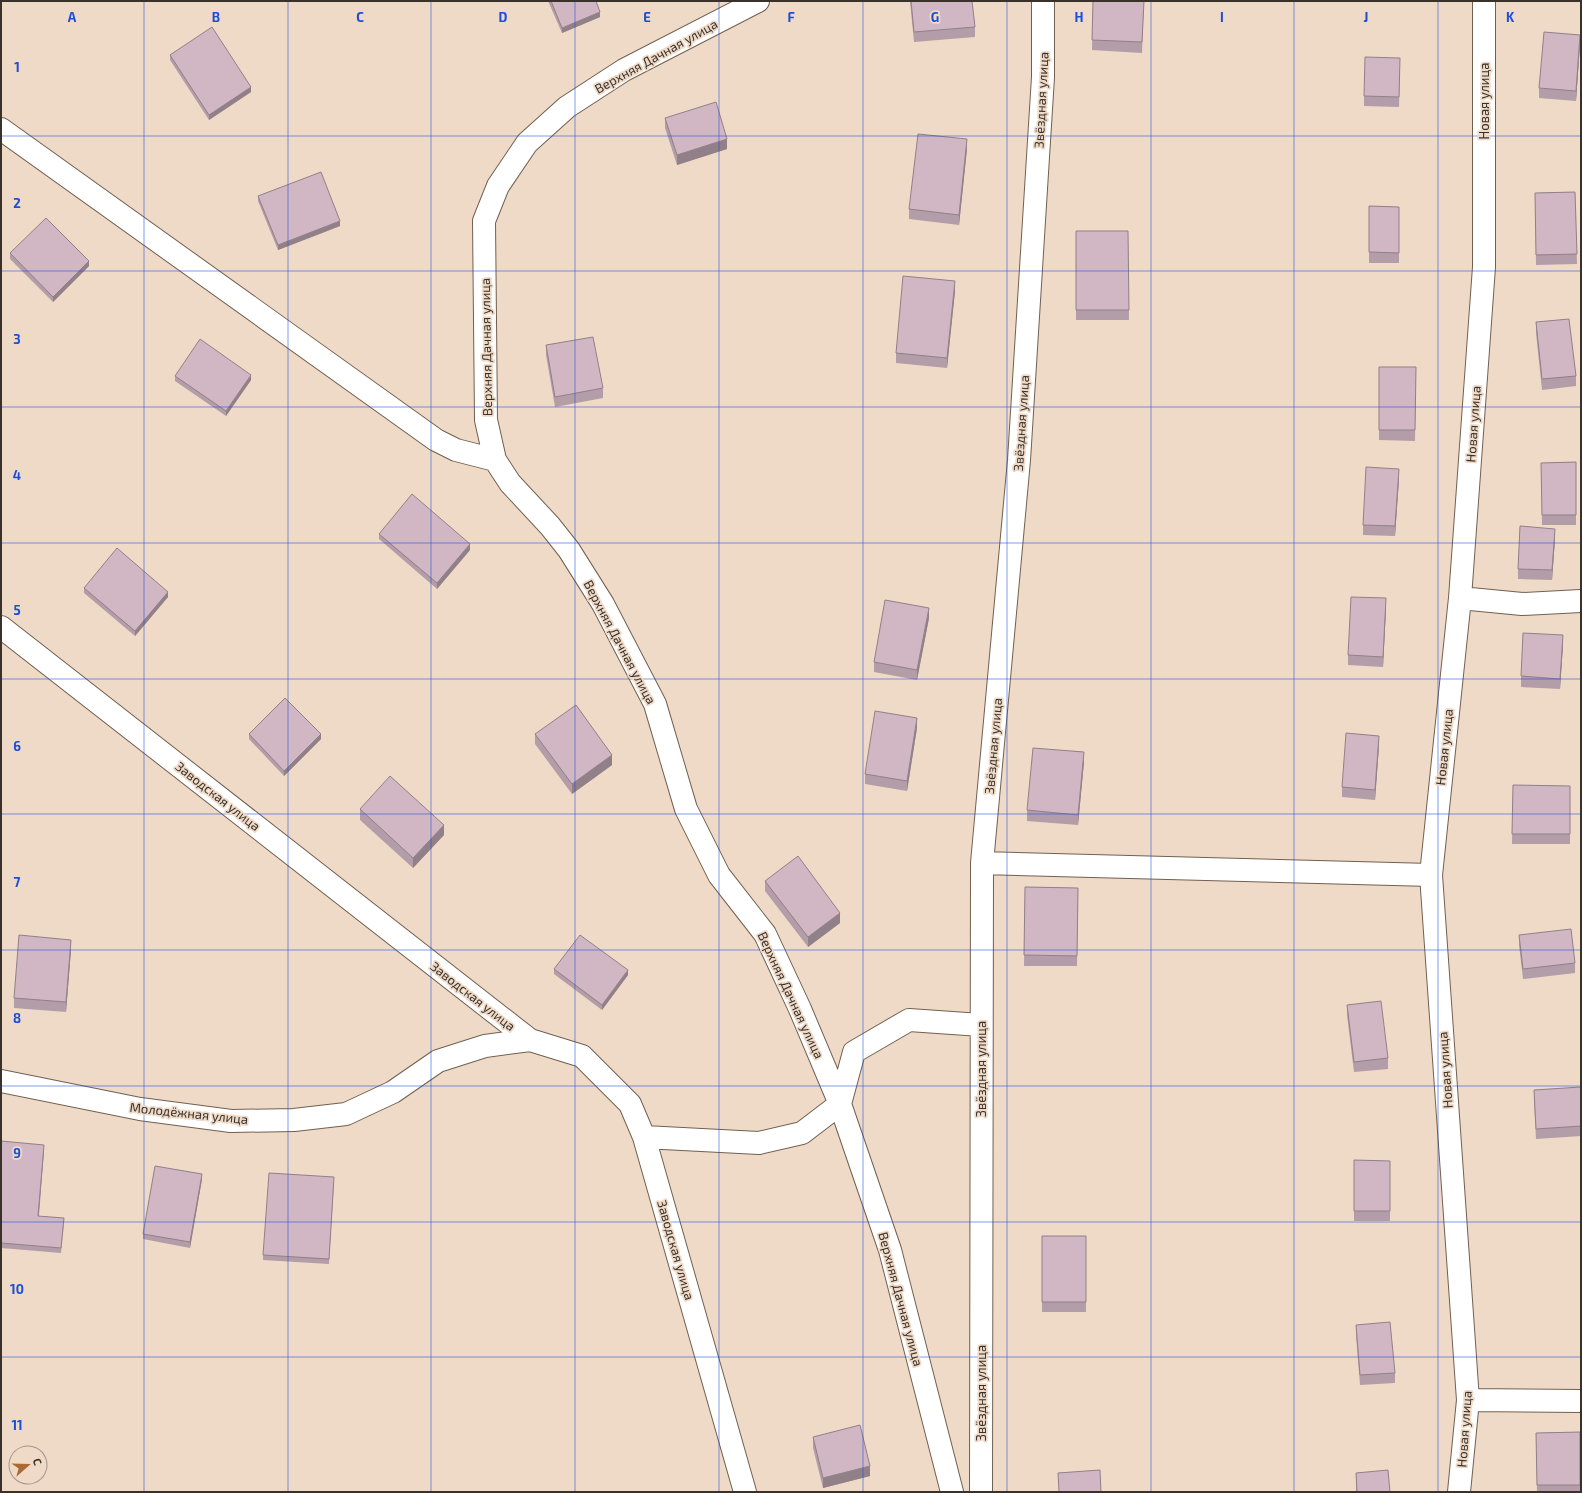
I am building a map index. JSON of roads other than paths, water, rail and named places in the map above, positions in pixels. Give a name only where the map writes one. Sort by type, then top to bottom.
[{"type":"street","name":"Верхняя Дачная улица","points":[[758,1],[624,70],[567,107],[527,143],[498,186],[484,221],[486,420],[495,460],[510,483],[550,526],[568,550],[603,604],[655,704],[686,809],[719,875],[765,934],[800,1010],[840,1104],[890,1250],[952,1492]]},
{"type":"street","name":"Звёздная улица","points":[[981,1492],[982,863],[1019,460],[1043,77],[1043,1]]},
{"type":"street","name":"Новая улица","points":[[1459,1492],[1468,1400],[1431,875],[1460,598],[1484,267],[1484,1]]},
{"type":"street","points":[[1,129],[436,440],[456,450],[495,460]]},
{"type":"street","points":[[1460,598],[1522,604],[1581,601]]},
{"type":"street","name":"Заводская улица","points":[[1,627],[530,1040],[582,1056],[630,1104],[644,1137],[745,1492]]},
{"type":"street","points":[[982,863],[1431,875]]},
{"type":"street","points":[[644,1137],[759,1143],[802,1133],[840,1104],[854,1052],[908,1020],[982,1025]]},
{"type":"street","name":"Молодёжная улица","points":[[1,1081],[140,1109],[231,1121],[294,1120],[346,1114],[393,1092],[438,1061],[485,1046],[530,1040]]},
{"type":"street","points":[[1468,1400],[1581,1401]]}]
